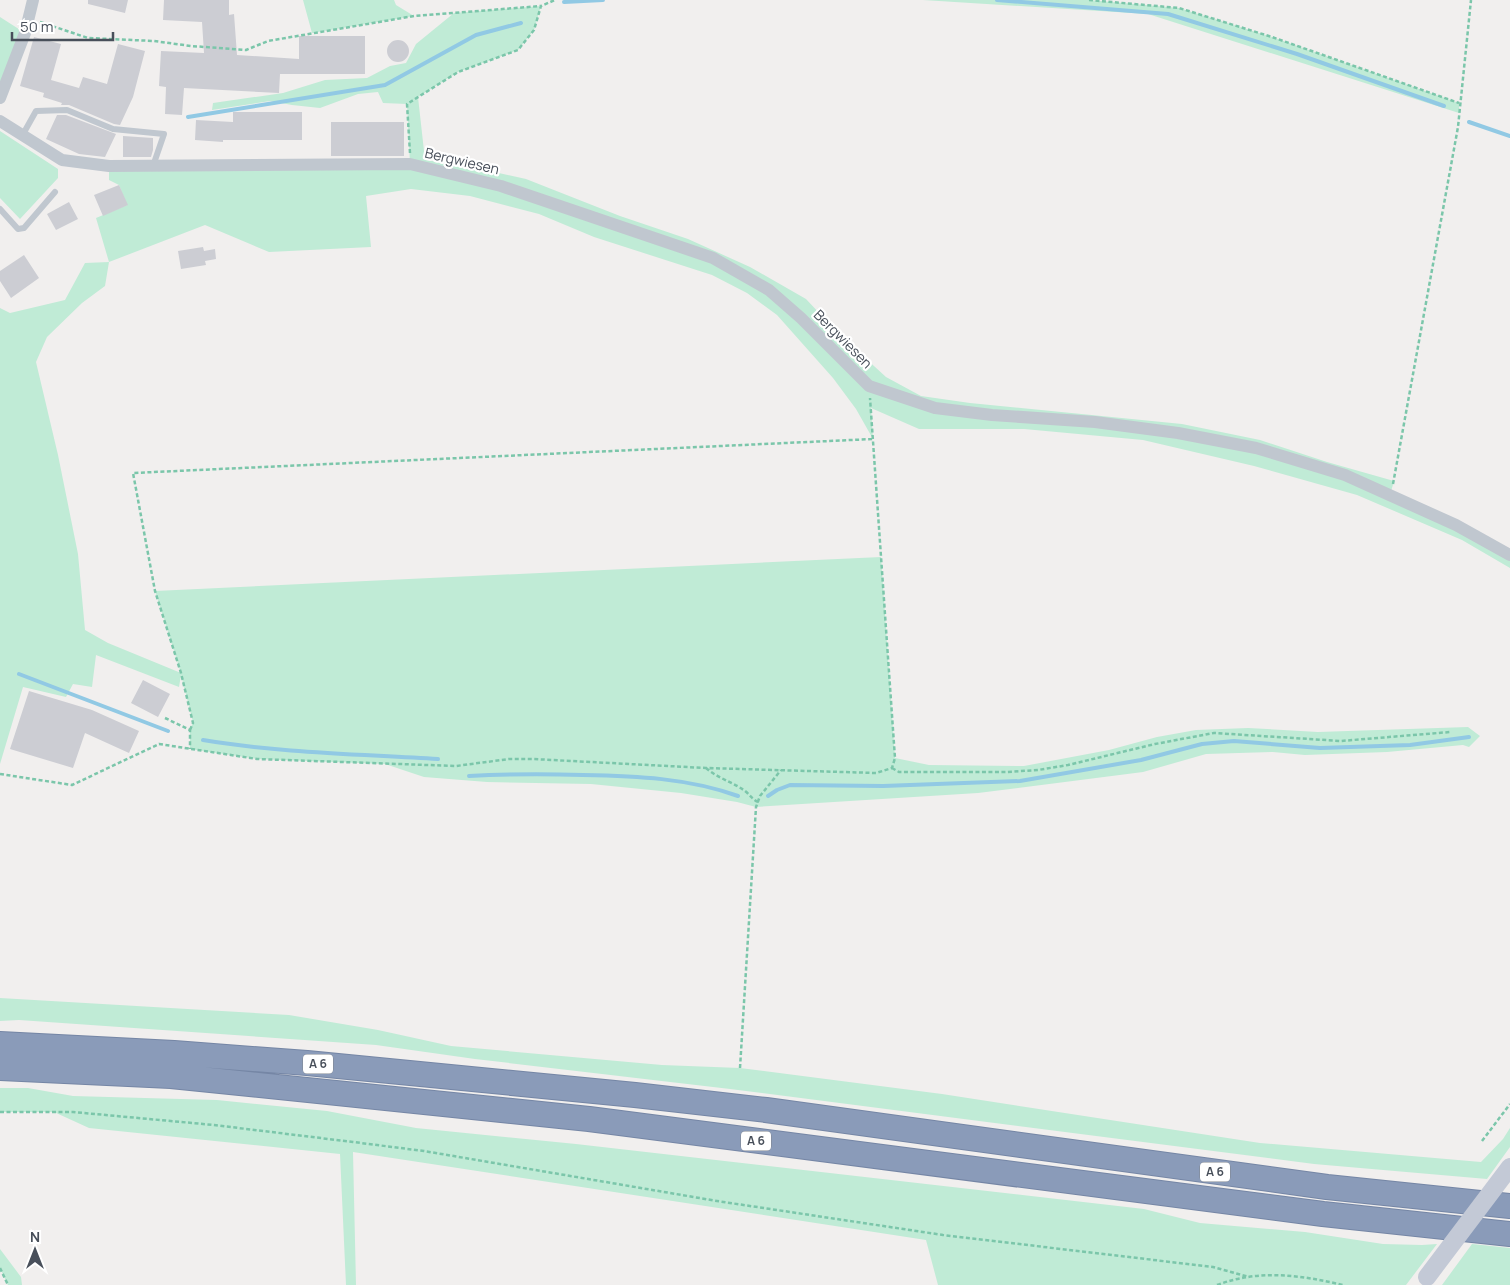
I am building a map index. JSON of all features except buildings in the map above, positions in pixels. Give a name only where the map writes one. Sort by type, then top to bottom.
[{"type":"highway","name":"A 6","points":[[0,1044],[146,1051],[306,1063],[635,1095],[766,1110],[1328,1187],[1510,1206]]},
{"type":"highway","name":"A 6","points":[[0,1068],[171,1076],[588,1119],[1323,1214],[1510,1234]]},
{"type":"main road","points":[[1427,1277],[1510,1167]]},
{"type":"street","points":[[0,98],[30,19],[33,0]]},
{"type":"street","name":"Bergwiesen","points":[[0,121],[62,160],[109,166],[410,164],[501,186],[713,258],[769,290],[801,318],[869,386]]},
{"type":"street","points":[[869,386],[935,408],[1095,422],[1178,433],[1256,448],[1345,475],[1456,525],[1510,555]]},
{"type":"lane","points":[[22,136],[36,111],[67,110],[113,128],[164,134],[153,166]]},
{"type":"lane","points":[[0,209],[18,229],[24,228],[55,192]]},
{"type":"path","points":[[30,19],[88,38],[154,40],[191,46],[246,50],[268,40],[414,16],[541,6],[555,0]]},
{"type":"path","points":[[1089,0],[1179,8],[1272,37],[1459,103]]},
{"type":"path","points":[[1390,496],[1458,127],[1471,0]]},
{"type":"path","points":[[410,164],[407,104],[458,72],[518,50],[534,30],[541,6]]},
{"type":"path","points":[[869,386],[895,758],[892,768]]},
{"type":"path","points":[[190,749],[190,730],[194,722],[155,591],[133,473],[873,439]]},
{"type":"path","points":[[165,718],[190,730]]},
{"type":"path","points":[[0,774],[72,785],[159,744],[256,760],[456,766],[509,759],[533,759],[706,768],[876,773],[892,768],[899,772],[1007,772],[1038,770],[1068,765],[1164,742],[1214,733],[1341,741],[1450,732]]},
{"type":"path","points":[[706,768],[745,791],[752,799],[758,802]]},
{"type":"path","points":[[740,1068],[756,807],[760,796],[781,770]]},
{"type":"path","points":[[1482,1141],[1510,1104]]},
{"type":"path","points":[[0,1112],[73,1112],[214,1125],[424,1151],[747,1206],[944,1235],[1213,1267],[1249,1276]]},
{"type":"path","points":[[0,1268],[8,1285]]},
{"type":"path","points":[[1217,1285],[1249,1276],[1283,1274],[1311,1277],[1343,1285]]},
{"type":"green space","points":[[303,0],[394,0],[396,5],[414,16],[312,33]]},
{"type":"green space","points":[[923,0],[1089,0],[1179,8],[1272,37],[1459,103],[1459,113],[1148,14]]},
{"type":"green space","points":[[541,6],[534,30],[518,50],[458,72],[418,97],[425,160],[467,166],[526,179],[620,216],[688,239],[750,267],[806,299],[839,334],[886,377],[921,396],[970,403],[1182,424],[1260,440],[1394,481],[1390,495],[1510,555],[1510,568],[1462,540],[1357,495],[1254,466],[1143,440],[1024,429],[919,429],[871,408],[873,439],[856,409],[833,378],[777,315],[747,293],[712,275],[594,237],[539,214],[470,196],[411,189],[366,196],[371,247],[269,252],[205,225],[109,262],[96,218],[127,205],[119,185],[109,180],[109,166],[410,164],[407,104],[383,103],[378,92],[358,94],[320,108],[270,101],[212,110],[213,103],[283,93],[325,80],[367,78],[390,66],[406,63],[416,44],[454,13]]},
{"type":"green space","points":[[0,17],[25,33],[0,98]]},
{"type":"green space","points":[[0,131],[58,169],[58,178],[20,219],[0,198]]},
{"type":"green space","points":[[109,262],[105,286],[82,303],[47,337],[36,362],[58,455],[78,554],[85,630],[108,643],[181,673],[155,591],[881,557],[895,758],[929,765],[1024,766],[1109,750],[1157,737],[1196,730],[1248,728],[1318,732],[1468,727],[1480,736],[1469,747],[1463,745],[1387,752],[1305,755],[1273,752],[1206,754],[1143,772],[978,793],[756,807],[681,793],[591,784],[487,782],[424,777],[385,764],[257,759],[190,749],[190,730],[193,722],[181,675],[179,687],[96,655],[92,687],[73,684],[66,697],[23,687],[0,764],[0,308],[10,313],[65,300],[85,263]]},
{"type":"green space","points":[[0,998],[289,1015],[378,1030],[451,1046],[662,1065],[740,1068],[942,1094],[1260,1143],[1481,1162],[1503,1139],[1510,1128],[1510,1147],[1487,1179],[1314,1164],[376,1045],[19,1020],[0,1021]]},
{"type":"green space","points":[[0,1088],[28,1088],[73,1096],[217,1100],[327,1111],[416,1128],[576,1144],[1144,1209],[1200,1223],[1305,1232],[1383,1244],[1437,1244],[1406,1285],[938,1285],[926,1240],[353,1152],[356,1285],[346,1285],[340,1154],[89,1128],[54,1112],[0,1112]]},
{"type":"green space","points":[[1472,1244],[1510,1248],[1510,1285],[1442,1285]]},
{"type":"green space","points":[[0,1249],[21,1277],[22,1285],[8,1285],[0,1268]]},
{"type":"waterway","points":[[564,2],[603,0]]},
{"type":"waterway","points":[[997,0],[1168,14],[1297,54],[1444,106]]},
{"type":"waterway","points":[[188,117],[385,85],[476,35],[521,23]]},
{"type":"waterway","points":[[1469,122],[1510,136]]},
{"type":"waterway","points":[[19,674],[168,731]]},
{"type":"waterway","points":[[768,796],[790,785],[883,786],[1020,781],[1141,760],[1202,744],[1234,741],[1320,748],[1410,745],[1469,737]]},
{"type":"waterway","points":[[203,740],[262,748],[438,759]]},
{"type":"waterway","points":[[469,776],[554,774],[642,777],[700,785],[738,796]]}]
